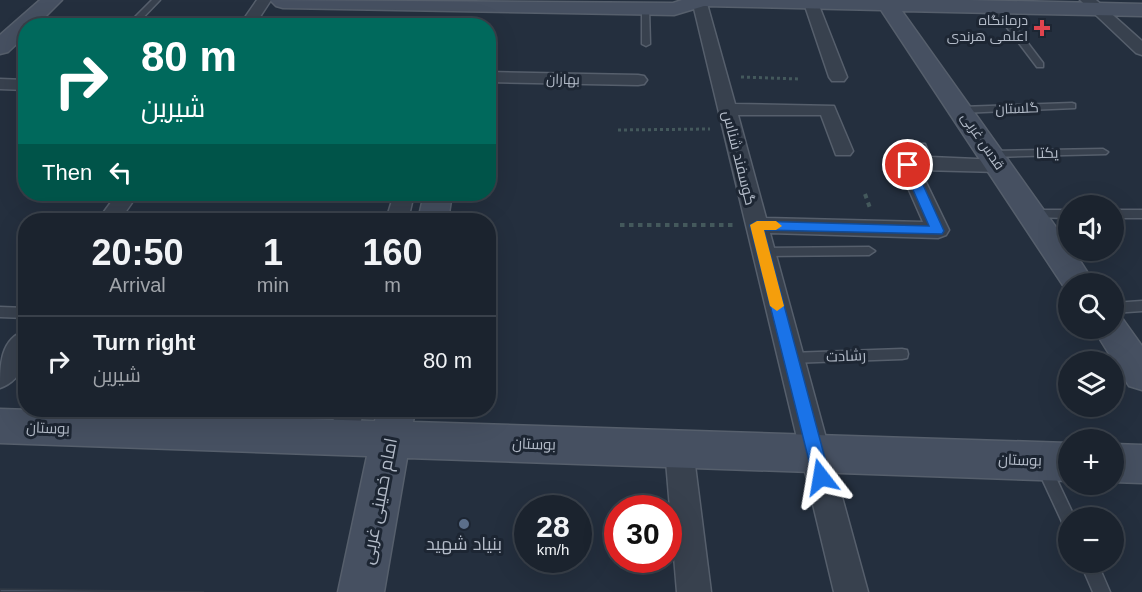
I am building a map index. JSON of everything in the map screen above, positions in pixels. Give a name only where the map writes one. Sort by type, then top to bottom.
[{"type":"street","points":[[32,18],[52,0]]},
{"type":"street","points":[[252,18],[264,0]]},
{"type":"street","points":[[280,0],[283,2],[474,10],[674,9],[697,0],[811,3],[1091,4],[1142,10]]},
{"type":"street","name":"گوسفند شناس","points":[[697,0],[719,77],[851,592]]},
{"type":"street","name":"قدس غربی","points":[[885,2],[962,110],[1072,273]]},
{"type":"street","points":[[811,3],[838,77]]},
{"type":"street","points":[[1091,4],[1142,50]]},
{"type":"street","points":[[0,47],[18,31]]},
{"type":"street","name":"بهاران","points":[[496,77],[638,80]]},
{"type":"street","points":[[0,84],[18,85]]},
{"type":"street","points":[[729,119],[828,110],[843,152]]},
{"type":"street","points":[[757,225],[938,231],[908,165],[920,155],[996,160]]},
{"type":"street","points":[[1117,339],[1142,375]]},
{"type":"street","points":[[0,377],[18,351]]},
{"type":"street","name":"بوستان","points":[[0,426],[393,424],[679,449],[1055,462]]},
{"type":"street","name":"امام خمینی غربی","points":[[362,592],[393,424]]},
{"type":"street","points":[[679,449],[693,592]]},
{"type":"street","points":[[1124,463],[1142,464]]},
{"type":"lane","points":[[138,18],[156,0]]},
{"type":"lane","points":[[1010,5],[1040,65]]},
{"type":"lane","points":[[645,8],[646,44]]},
{"type":"lane","name":"گلستان","points":[[962,110],[1072,106]]},
{"type":"lane","name":"یکتا","points":[[996,160],[1103,152]]},
{"type":"lane","points":[[1033,214],[1058,214]]},
{"type":"lane","points":[[1124,214],[1142,214]]},
{"type":"lane","points":[[764,252],[869,251]]},
{"type":"lane","points":[[1124,307],[1142,306]]},
{"type":"lane","points":[[0,312],[18,313]]},
{"type":"lane","name":"رشادت","points":[[790,358],[902,354]]},
{"type":"lane","points":[[1055,462],[1065,507]]},
{"type":"lane","points":[[1093,573],[1102,592]]},
{"type":"path","points":[[719,77],[799,79]]},
{"type":"path","points":[[618,130],[729,119]]},
{"type":"path","points":[[620,225],[757,225]]},
{"type":"building","points":[[0,589],[204,592],[0,592]]},
{"type":"slow traffic","points":[[776,226],[757,225],[777,306]]},
{"type":"place","name":"درمانگاه اعلمی هرندی","points":[[1042,28]]},
{"type":"place","name":"بنیاد شهید","points":[[464,524]]},
{"type":"route","points":[[821,477],[757,225],[938,231],[908,165]]}]
